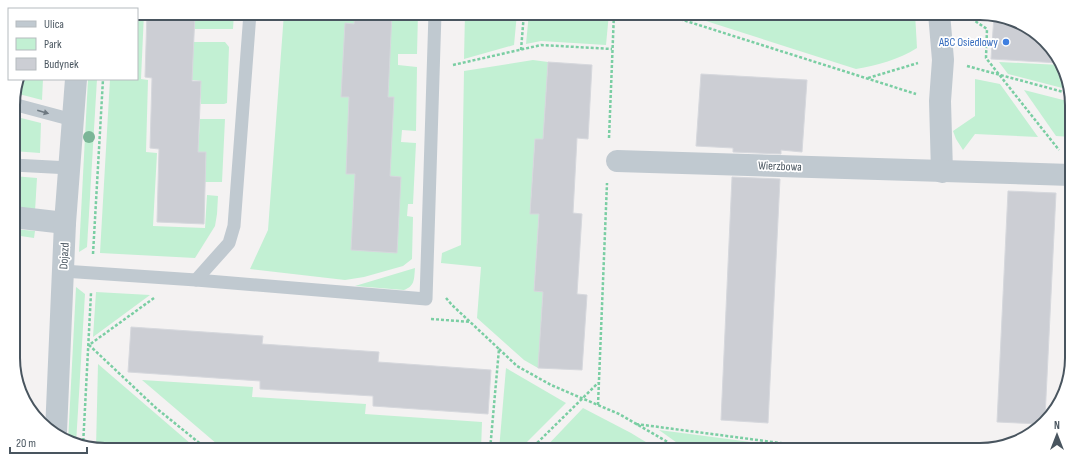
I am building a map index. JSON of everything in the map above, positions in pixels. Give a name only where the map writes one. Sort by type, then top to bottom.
[{"type":"street","points":[[938,20],[932,59],[940,102],[942,172]]},
{"type":"street","name":"Dojazd","points":[[56,428],[65,223],[76,80]]},
{"type":"street","name":"Wierzbowa","points":[[611,160],[1065,175]]},
{"type":"street","points":[[20,218],[65,223]]},
{"type":"lane","points":[[196,280],[229,243],[234,226],[249,20]]},
{"type":"lane","points":[[63,271],[196,280],[426,299],[435,20]]},
{"type":"lane","points":[[20,106],[73,120]]},
{"type":"lane","points":[[20,165],[70,168]]},
{"type":"path","points":[[521,50],[523,20]]},
{"type":"path","points":[[598,404],[611,160],[614,20]]},
{"type":"path","points":[[683,20],[940,102]]},
{"type":"path","points":[[974,20],[987,29],[986,58],[1062,154]]},
{"type":"path","points":[[433,70],[541,45],[612,49]]},
{"type":"path","points":[[866,78],[932,59],[1064,92]]},
{"type":"path","points":[[427,274],[452,305],[517,366],[551,385],[619,414],[669,443]]},
{"type":"path","points":[[155,297],[89,345],[156,408],[199,443]]},
{"type":"path","points":[[491,443],[499,349]]},
{"type":"path","points":[[537,443],[598,383]]},
{"type":"path","points":[[636,424],[787,443]]},
{"type":"green space","points":[[138,20],[144,20],[141,79],[148,80],[146,152],[157,153],[153,226],[205,228],[207,195],[218,196],[215,226],[195,258],[100,253],[110,80],[138,80]]},
{"type":"green space","points":[[195,20],[234,20],[233,29],[194,29]]},
{"type":"green space","points":[[283,20],[418,20],[417,54],[398,54],[398,65],[417,67],[416,131],[402,130],[401,142],[416,143],[413,204],[408,204],[407,216],[413,217],[412,259],[403,266],[364,277],[345,280],[250,269],[268,230]]},
{"type":"green space","points":[[465,20],[516,20],[514,45],[464,59]]},
{"type":"green space","points":[[528,20],[608,20],[606,45],[541,41],[526,44]]},
{"type":"green space","points":[[703,20],[915,20],[917,48],[888,62],[856,69]]},
{"type":"green space","points":[[193,42],[225,42],[229,47],[227,103],[201,104],[201,81],[192,80]]},
{"type":"green space","points":[[533,60],[548,62],[543,139],[535,139],[530,213],[539,214],[534,290],[543,292],[538,368],[524,360],[477,318],[481,267],[441,263],[442,253],[461,245],[464,71]]},
{"type":"green space","points":[[999,62],[1055,65],[1059,72],[1063,88],[1008,74]]},
{"type":"green space","points":[[975,79],[1000,84],[1038,137],[975,134],[963,150],[953,131],[975,116]]},
{"type":"green space","points":[[24,80],[43,80],[42,100],[21,95]]},
{"type":"green space","points":[[88,80],[97,80],[87,247],[79,252]]},
{"type":"green space","points":[[1024,90],[1065,100],[1065,137],[1056,136]]},
{"type":"green space","points":[[20,118],[41,123],[40,153],[20,152]]},
{"type":"green space","points":[[200,119],[225,119],[222,182],[205,182],[206,153],[198,152]]},
{"type":"green space","points":[[20,177],[37,178],[35,211],[20,209]]},
{"type":"green space","points":[[20,230],[35,231],[34,238],[20,236]]},
{"type":"green space","points":[[415,268],[412,284],[404,290],[355,286]]},
{"type":"green space","points":[[76,287],[85,294],[76,438],[68,435]]},
{"type":"green space","points":[[96,292],[150,295],[93,337]]},
{"type":"green space","points":[[98,364],[190,443],[99,443],[96,442]]},
{"type":"green space","points":[[506,368],[566,403],[526,443],[500,443]]},
{"type":"green space","points":[[142,380],[253,387],[252,397],[366,404],[365,414],[482,422],[481,443],[216,443]]},
{"type":"green space","points":[[583,408],[647,443],[550,443]]},
{"type":"green space","points":[[659,430],[758,443],[677,443]]},
{"type":"building","points":[[147,20],[195,20],[192,81],[201,81],[198,152],[206,152],[204,224],[157,222],[159,149],[150,148],[152,78],[145,77]]},
{"type":"building","points":[[354,20],[392,20],[388,97],[394,97],[390,176],[401,177],[397,253],[351,250],[355,174],[346,174],[349,97],[341,97],[345,23],[354,24]]},
{"type":"building","name":"ABC Osiedlowy","points":[[994,21],[1013,26],[1032,37],[1048,53],[1054,63],[991,59]]},
{"type":"building","points":[[548,62],[592,65],[588,139],[577,138],[573,213],[582,214],[577,294],[587,295],[582,370],[538,368],[543,292],[534,291],[539,214],[530,214],[535,139],[543,139]]},
{"type":"building","points":[[701,74],[807,80],[802,152],[781,150],[781,154],[733,152],[733,148],[696,146]]},
{"type":"building","points":[[732,177],[780,179],[768,423],[721,420]]},
{"type":"building","points":[[1008,191],[1056,193],[1045,413],[1043,415],[1037,415],[1037,421],[1034,424],[997,422]]},
{"type":"building","points":[[131,327],[263,336],[262,344],[379,352],[378,362],[491,370],[488,414],[373,406],[373,396],[260,389],[260,381],[128,372]]},
{"type":"place","name":"ABC Osiedlowy","points":[[1006,42]]}]
